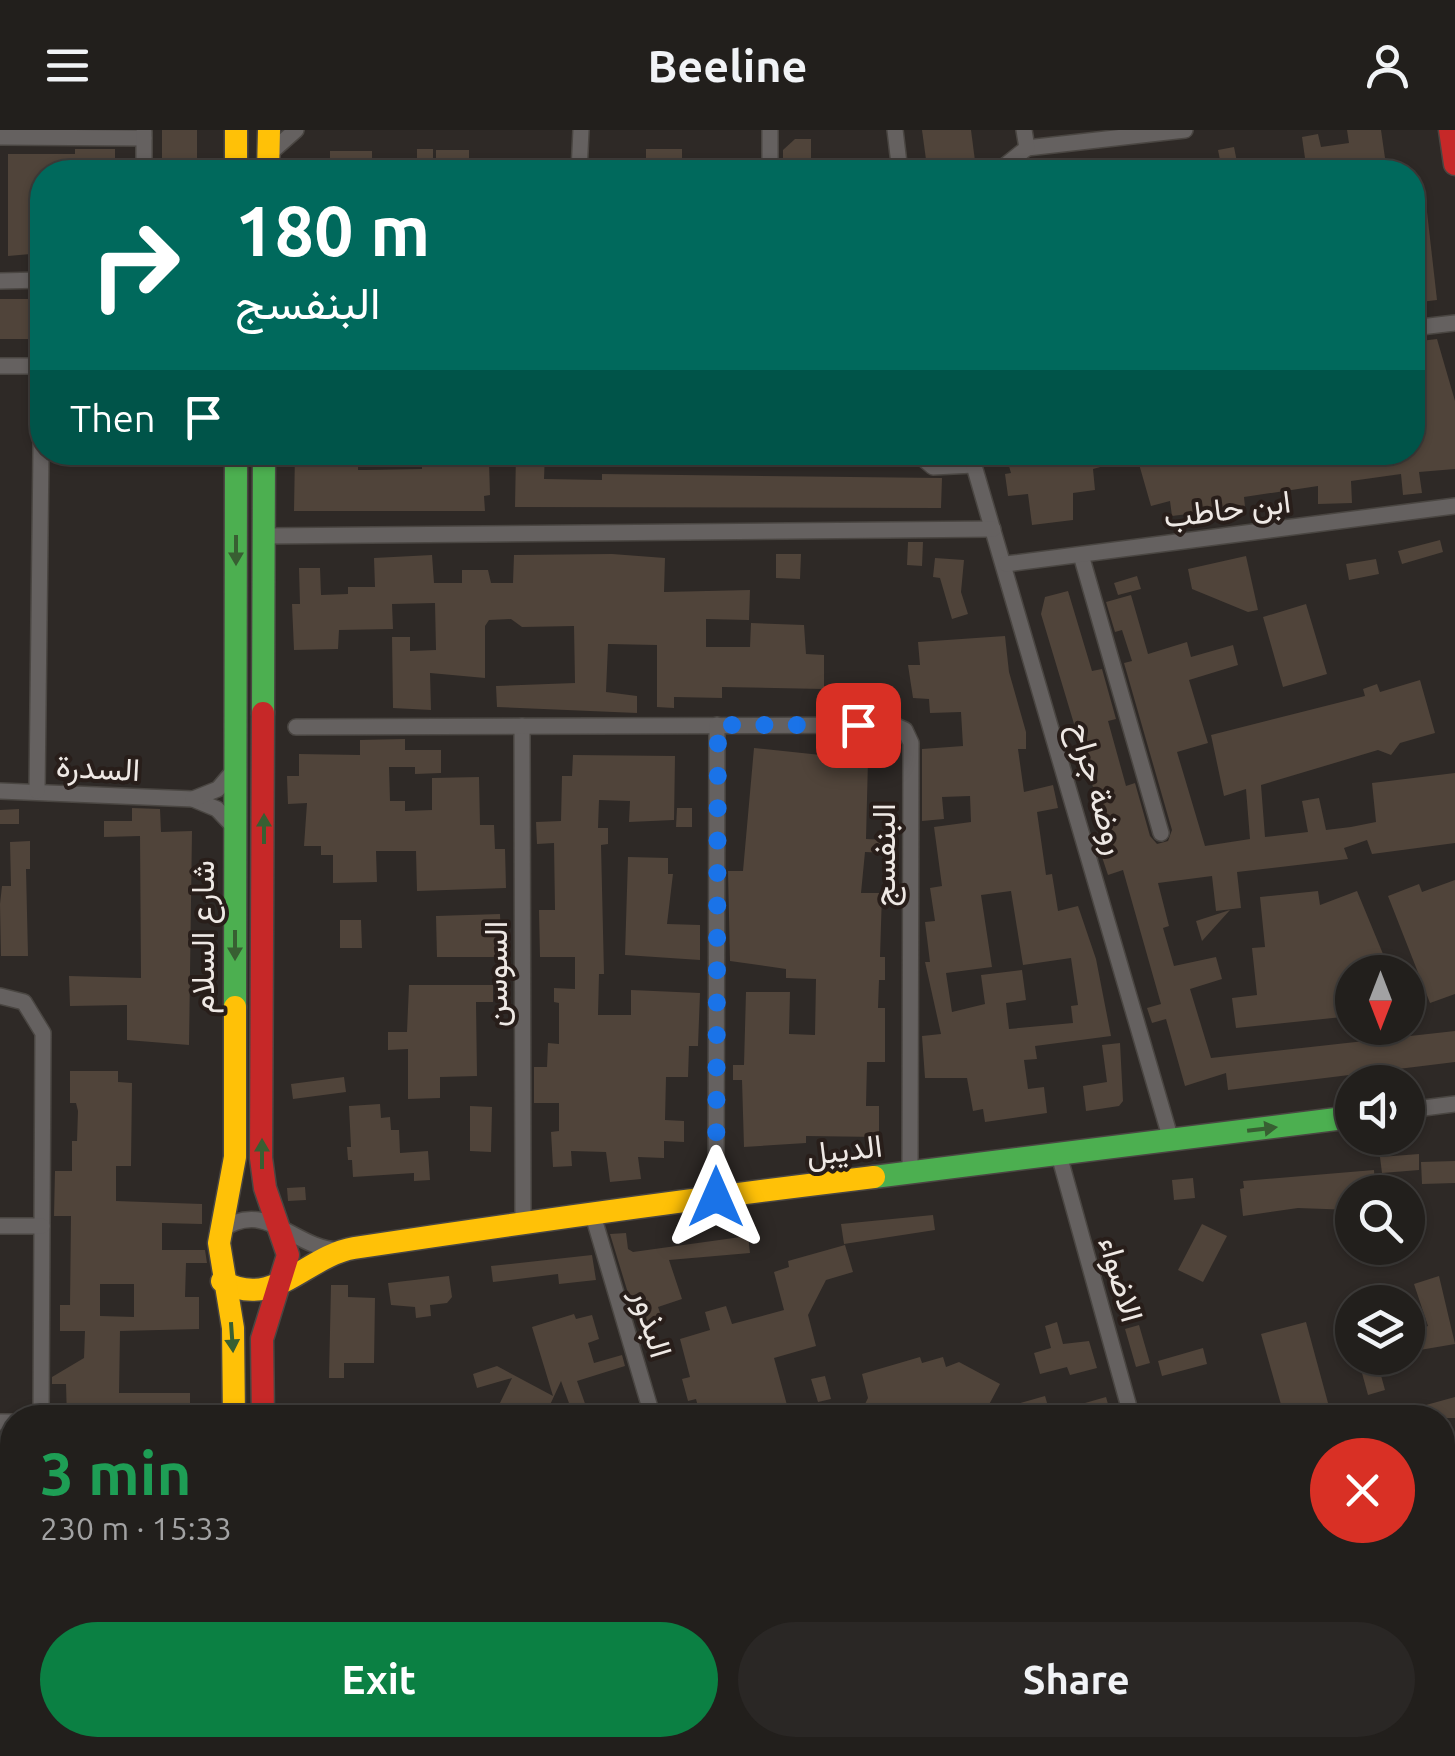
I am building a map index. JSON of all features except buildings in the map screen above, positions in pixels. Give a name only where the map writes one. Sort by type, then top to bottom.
[{"type":"main road","points":[[236,130],[236,160]]},
{"type":"main road","points":[[1450,130],[1455,164]]},
{"type":"main road","name":"شارع السلام","points":[[234,1405],[233,1328],[222,1281],[220,1230],[235,1156],[236,465]]},
{"type":"main road","name":"شارع السلام","points":[[262,1405],[262,1339],[288,1255],[281,1226],[268,1200],[261,1158],[264,465]]},
{"type":"main road","name":"الديبل","points":[[222,1281],[252,1294],[280,1284],[308,1264],[344,1250],[592,1212],[1335,1119]]},
{"type":"street","points":[[269,152],[296,130]]},
{"type":"street","points":[[579,160],[580,130]]},
{"type":"street","points":[[770,130],[770,160]]},
{"type":"street","points":[[895,130],[899,160]]},
{"type":"street","points":[[1024,130],[1027,148]]},
{"type":"street","points":[[1012,160],[1027,148],[1185,130]]},
{"type":"street","points":[[0,137],[144,134],[144,160]]},
{"type":"street","points":[[0,281],[30,280]]},
{"type":"street","points":[[1425,326],[1455,323]]},
{"type":"street","points":[[0,366],[30,366]]},
{"type":"street","points":[[37,792],[41,465]]},
{"type":"street","name":"روضة جراح","points":[[974,465],[1172,1140]]},
{"type":"street","name":"ابن حاطب","points":[[1006,564],[1455,506]]},
{"type":"street","points":[[264,536],[994,529]]},
{"type":"street","points":[[1082,554],[1160,834]]},
{"type":"street","points":[[716,1197],[718,725]]},
{"type":"street","name":"البنفسج","points":[[296,727],[894,725],[906,730],[911,742],[910,1173]]},
{"type":"street","name":"السوسن","points":[[522,726],[524,1222]]},
{"type":"street","points":[[193,799],[218,790],[234,769]]},
{"type":"street","name":"السدرة","points":[[0,792],[193,799]]},
{"type":"street","points":[[193,799],[217,809],[234,828]]},
{"type":"street","points":[[0,996],[24,1002],[43,1032],[41,1405]]},
{"type":"street","points":[[1425,1108],[1455,1104]]},
{"type":"street","name":"الاضواء","points":[[1059,1155],[1128,1405]]},
{"type":"street","name":"البذور","points":[[592,1212],[648,1405]]},
{"type":"street","name":"الديبل","points":[[220,1230],[252,1218],[281,1226],[303,1242],[344,1250]]},
{"type":"street","points":[[0,1226],[42,1226]]},
{"type":"traffic: fast","points":[[235,1007],[236,465]]},
{"type":"traffic: fast","points":[[263,713],[264,465]]},
{"type":"traffic: fast","points":[[874,1177],[1335,1119]]},
{"type":"traffic: slow","points":[[236,130],[236,160]]},
{"type":"traffic: slow","points":[[268,160],[269,130]]},
{"type":"traffic: slow","points":[[234,1405],[233,1328],[219,1243],[235,1157],[235,1007]]},
{"type":"traffic: slow","points":[[222,1281],[240,1289],[257,1290],[274,1286],[354,1248],[874,1177]]},
{"type":"traffic: jam","points":[[1450,130],[1455,164]]},
{"type":"traffic: jam","points":[[263,713],[261,1158],[265,1188],[288,1255],[262,1339],[263,1405]]},
{"type":"route","points":[[716,1197],[718,725],[858,725]]}]
